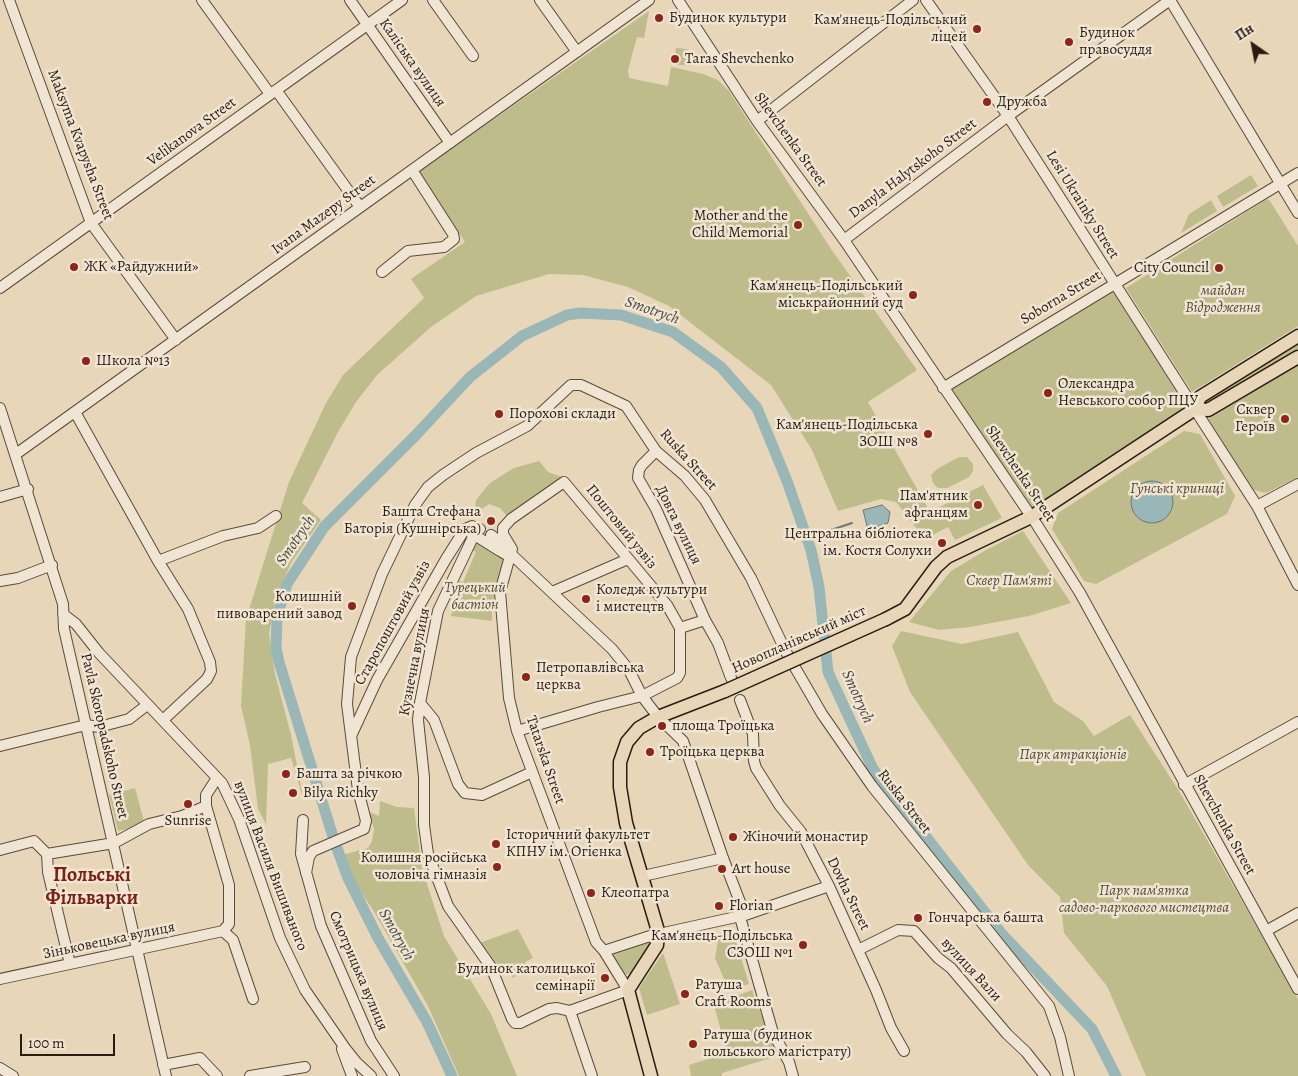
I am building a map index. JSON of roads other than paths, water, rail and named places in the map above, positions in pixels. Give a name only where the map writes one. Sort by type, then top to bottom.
[{"type":"main road","points":[[1298,336],[1200,397],[1195,409],[1208,410],[1298,357]]},
{"type":"main road","name":"Новопланівський міст","points":[[658,936],[657,924],[626,822],[620,787],[620,762],[626,742],[640,728],[658,717],[725,691],[905,609],[936,567],[947,557],[1031,517],[1195,409]]},
{"type":"main road","points":[[651,1076],[628,990],[657,945],[658,936]]},
{"type":"street","name":"Maksyma Kvapysha Street","points":[[9,0],[91,223],[176,340]]},
{"type":"street","points":[[202,0],[360,207]]},
{"type":"street","name":"Каліська вулиця","points":[[350,0],[450,142]]},
{"type":"street","name":"Velikanova Street","points":[[0,288],[402,0]]},
{"type":"street","points":[[432,0],[473,56]]},
{"type":"street","points":[[540,0],[577,52]]},
{"type":"street","name":"Ivana Mazepy Street","points":[[16,454],[649,0]]},
{"type":"street","name":"Shevchenka Street","points":[[678,0],[757,121],[844,240],[1031,517],[1084,600],[1184,785],[1298,989]]},
{"type":"street","points":[[757,121],[913,0]]},
{"type":"street","name":"Lesi Ukrainky Street","points":[[926,0],[1008,116],[1195,409],[1256,506],[1298,585]]},
{"type":"street","points":[[1170,0],[1298,213]]},
{"type":"street","name":"Danyla Halytskoho Street","points":[[844,240],[1008,116],[1170,0]]},
{"type":"street","points":[[382,272],[408,251],[444,247],[454,239],[453,234],[412,170]]},
{"type":"street","name":"Soborna Street","points":[[943,388],[1298,173]]},
{"type":"street","name":"Ruska Street","points":[[306,872],[309,857],[319,847],[364,829],[366,821],[358,790],[347,704],[351,658],[382,574],[407,520],[428,487],[476,453],[527,426],[571,385],[581,385],[626,406],[656,451],[685,476],[704,500],[751,578],[804,685],[872,786],[1049,1006],[1060,1037],[1069,1076]]},
{"type":"street","name":"Pavla Skoropadskoho Street","points":[[0,408],[28,490],[63,604],[64,629],[166,1076]]},
{"type":"street","points":[[75,412],[158,561],[188,609],[211,667],[207,679],[163,720]]},
{"type":"street","name":"Довга вулиця","points":[[656,451],[642,465],[638,478],[656,509],[705,620]]},
{"type":"street","name":"Поштовий узвіз","points":[[511,554],[512,546],[503,534],[503,528],[511,519],[564,482],[667,605],[680,628],[680,673],[677,678],[642,696]]},
{"type":"street","points":[[1256,506],[1298,484]]},
{"type":"street","points":[[0,497],[28,490]]},
{"type":"street","points":[[158,561],[222,536],[252,530],[276,516]]},
{"type":"street","points":[[473,531],[507,555],[511,554]]},
{"type":"street","name":"Старопоштовий узвіз","points":[[352,734],[377,680],[446,559],[473,531]]},
{"type":"street","name":"Кузнечна вулиця","points":[[473,531],[438,610],[420,703],[418,720],[424,777],[425,838],[430,861],[448,906],[491,967],[515,1023],[520,1023],[549,1009],[557,1008],[570,1011]]},
{"type":"street","points":[[491,535],[510,550],[511,554],[612,648],[628,670],[642,696],[658,717],[683,741],[743,916],[773,1033],[789,1062],[793,1076]]},
{"type":"street","name":"Tatarska Street","points":[[511,554],[500,592],[509,698],[517,731],[596,942],[604,951],[628,990]]},
{"type":"street","points":[[552,592],[628,559]]},
{"type":"street","points":[[0,582],[18,578],[52,565]]},
{"type":"street","name":"вулиця Василя Вишиваного","points":[[63,614],[76,624],[99,653],[217,778],[232,800],[280,938],[305,990],[336,1037],[357,1063],[372,1076]]},
{"type":"street","points":[[680,628],[705,620],[718,643],[731,678]]},
{"type":"street","points":[[517,731],[642,696]]},
{"type":"street","name":"Dovha Street","points":[[740,700],[753,734],[756,768],[780,806],[797,825],[829,886],[891,1028],[904,1051]]},
{"type":"street","points":[[420,703],[434,720],[458,784],[465,793],[482,795],[532,772]]},
{"type":"street","points":[[0,746],[86,725],[99,727],[129,719],[147,705]]},
{"type":"street","points":[[1184,785],[1298,722]]},
{"type":"street","points":[[217,778],[206,795],[206,806],[228,885],[229,924],[223,931],[233,940],[253,999]]},
{"type":"street","points":[[48,854],[114,843],[149,824],[182,816],[206,806]]},
{"type":"street","name":"Смотрицька вулиця","points":[[303,820],[301,854],[321,926],[371,1041],[394,1076]]},
{"type":"street","points":[[0,850],[34,841],[48,854],[48,872],[70,964]]},
{"type":"street","points":[[642,876],[723,858]]},
{"type":"street","points":[[604,951],[743,916],[829,886]]},
{"type":"street","points":[[1266,931],[1298,913]]},
{"type":"street","name":"вулиця Вали","points":[[858,950],[898,930],[914,931],[938,958],[951,968],[1045,1076]]},
{"type":"street","name":"Зіньковецька вулиця","points":[[0,979],[223,931]]},
{"type":"street","points":[[592,1076],[570,1011],[628,990]]},
{"type":"street","points":[[336,1037],[352,1076]]},
{"type":"street","points":[[163,1065],[200,1058],[217,1076]]},
{"type":"street","points":[[250,1076],[305,1067]]},
{"type":"street","points":[[0,1068],[12,1076]]},
{"type":"water","points":[[1148,481],[1156,481],[1167,487],[1173,502],[1167,517],[1156,523],[1148,523],[1137,517],[1131,506],[1131,498],[1137,487]]},
{"type":"water","points":[[882,505],[890,512],[888,523],[868,530],[863,510]]},
{"type":"waterway","name":"Smotrych","points":[[452,1076],[427,1022],[378,938],[348,878],[334,840],[279,662],[276,648],[277,617],[287,584],[324,527],[415,436],[470,377],[522,336],[567,315],[580,313],[621,315],[673,332],[721,367],[757,408],[787,481],[811,550],[819,587],[828,672],[873,769],[1001,933],[1092,1029],[1116,1076]]},
{"type":"waterway","points":[[807,538],[852,523]]},
{"type":"place","name":"Будинок культури","points":[[659,18]]},
{"type":"place","name":"Кам'янець-Подільський ліцей","points":[[977,29]]},
{"type":"place","name":"Будинок правосуддя","points":[[1069,42]]},
{"type":"place","name":"Taras Shevchenko","points":[[675,59]]},
{"type":"place","name":"Дружба","points":[[987,102]]},
{"type":"place","name":"Mother and the Child Memorial","points":[[798,225]]},
{"type":"place","name":"ЖК «Райдужний»","points":[[74,267]]},
{"type":"place","name":"City Council","points":[[1219,268]]},
{"type":"place","name":"Кам'янець-Подільський міськрайонний суд","points":[[913,295]]},
{"type":"place","name":"Школа №13","points":[[86,361]]},
{"type":"place","name":"Олександра Невського собор ПЦУ","points":[[1048,393]]},
{"type":"place","name":"Порохові склади","points":[[499,414]]},
{"type":"place","name":"Сквер Героїв","points":[[1285,419]]},
{"type":"place","name":"Кам'янець-Подільська ЗОШ №8","points":[[928,434]]},
{"type":"place","name":"Пам'ятник афганцям","points":[[978,505]]},
{"type":"place","name":"Башта Стефана Баторія (Кушнірська)","points":[[491,521]]},
{"type":"place","name":"Центральна бібліотека ім. Костя Солухи","points":[[942,543]]},
{"type":"place","name":"Коледж культури і мистецтв","points":[[586,599]]},
{"type":"place","name":"Колишній пивоварений завод","points":[[352,606]]},
{"type":"place","name":"Петропавлівська церква","points":[[526,677]]},
{"type":"place","name":"площа Троїцька","points":[[662,726]]},
{"type":"place","name":"Троїцька церква","points":[[650,752]]},
{"type":"place","name":"Башта за річкою","points":[[286,774]]},
{"type":"place","name":"Bilya Richky","points":[[293,793]]},
{"type":"place","name":"Sunrise","points":[[188,804]]},
{"type":"place","name":"Жіночий монастир","points":[[733,837]]},
{"type":"place","name":"Історичний факультет КПНУ ім. Огієнка","points":[[496,844]]},
{"type":"place","name":"Колишня російська чоловіча гімназія","points":[[497,867]]},
{"type":"place","name":"Art house","points":[[722,869]]},
{"type":"place","name":"Клеопатра","points":[[591,893]]},
{"type":"place","name":"Florian","points":[[719,906]]},
{"type":"place","name":"Гончарська башта","points":[[918,918]]},
{"type":"place","name":"Кам'янець-Подільська СЗОШ №1","points":[[803,945]]},
{"type":"place","name":"Будинок католицької семінарії","points":[[605,978]]},
{"type":"place","name":"Ратуша Craft Rooms","points":[[685,994]]},
{"type":"place","name":"Ратуша (будинок польського магістрату)","points":[[693,1044]]},
{"type":"district","name":"Польські Фільварки","points":[[92,888]]},
{"type":"park label","name":"майдан Відродження","points":[[1223,300]]},
{"type":"park label","name":"Гунські криниці","points":[[1177,489]]},
{"type":"park label","name":"Сквер Пам'яті","points":[[1009,581]]},
{"type":"park label","name":"Турецький бастіон","points":[[475,596]]},
{"type":"park label","name":"Парк атракціонів","points":[[1073,755]]},
{"type":"park label","name":"Парк пам'ятка садово-паркового мистецтва","points":[[1144,900]]}]
